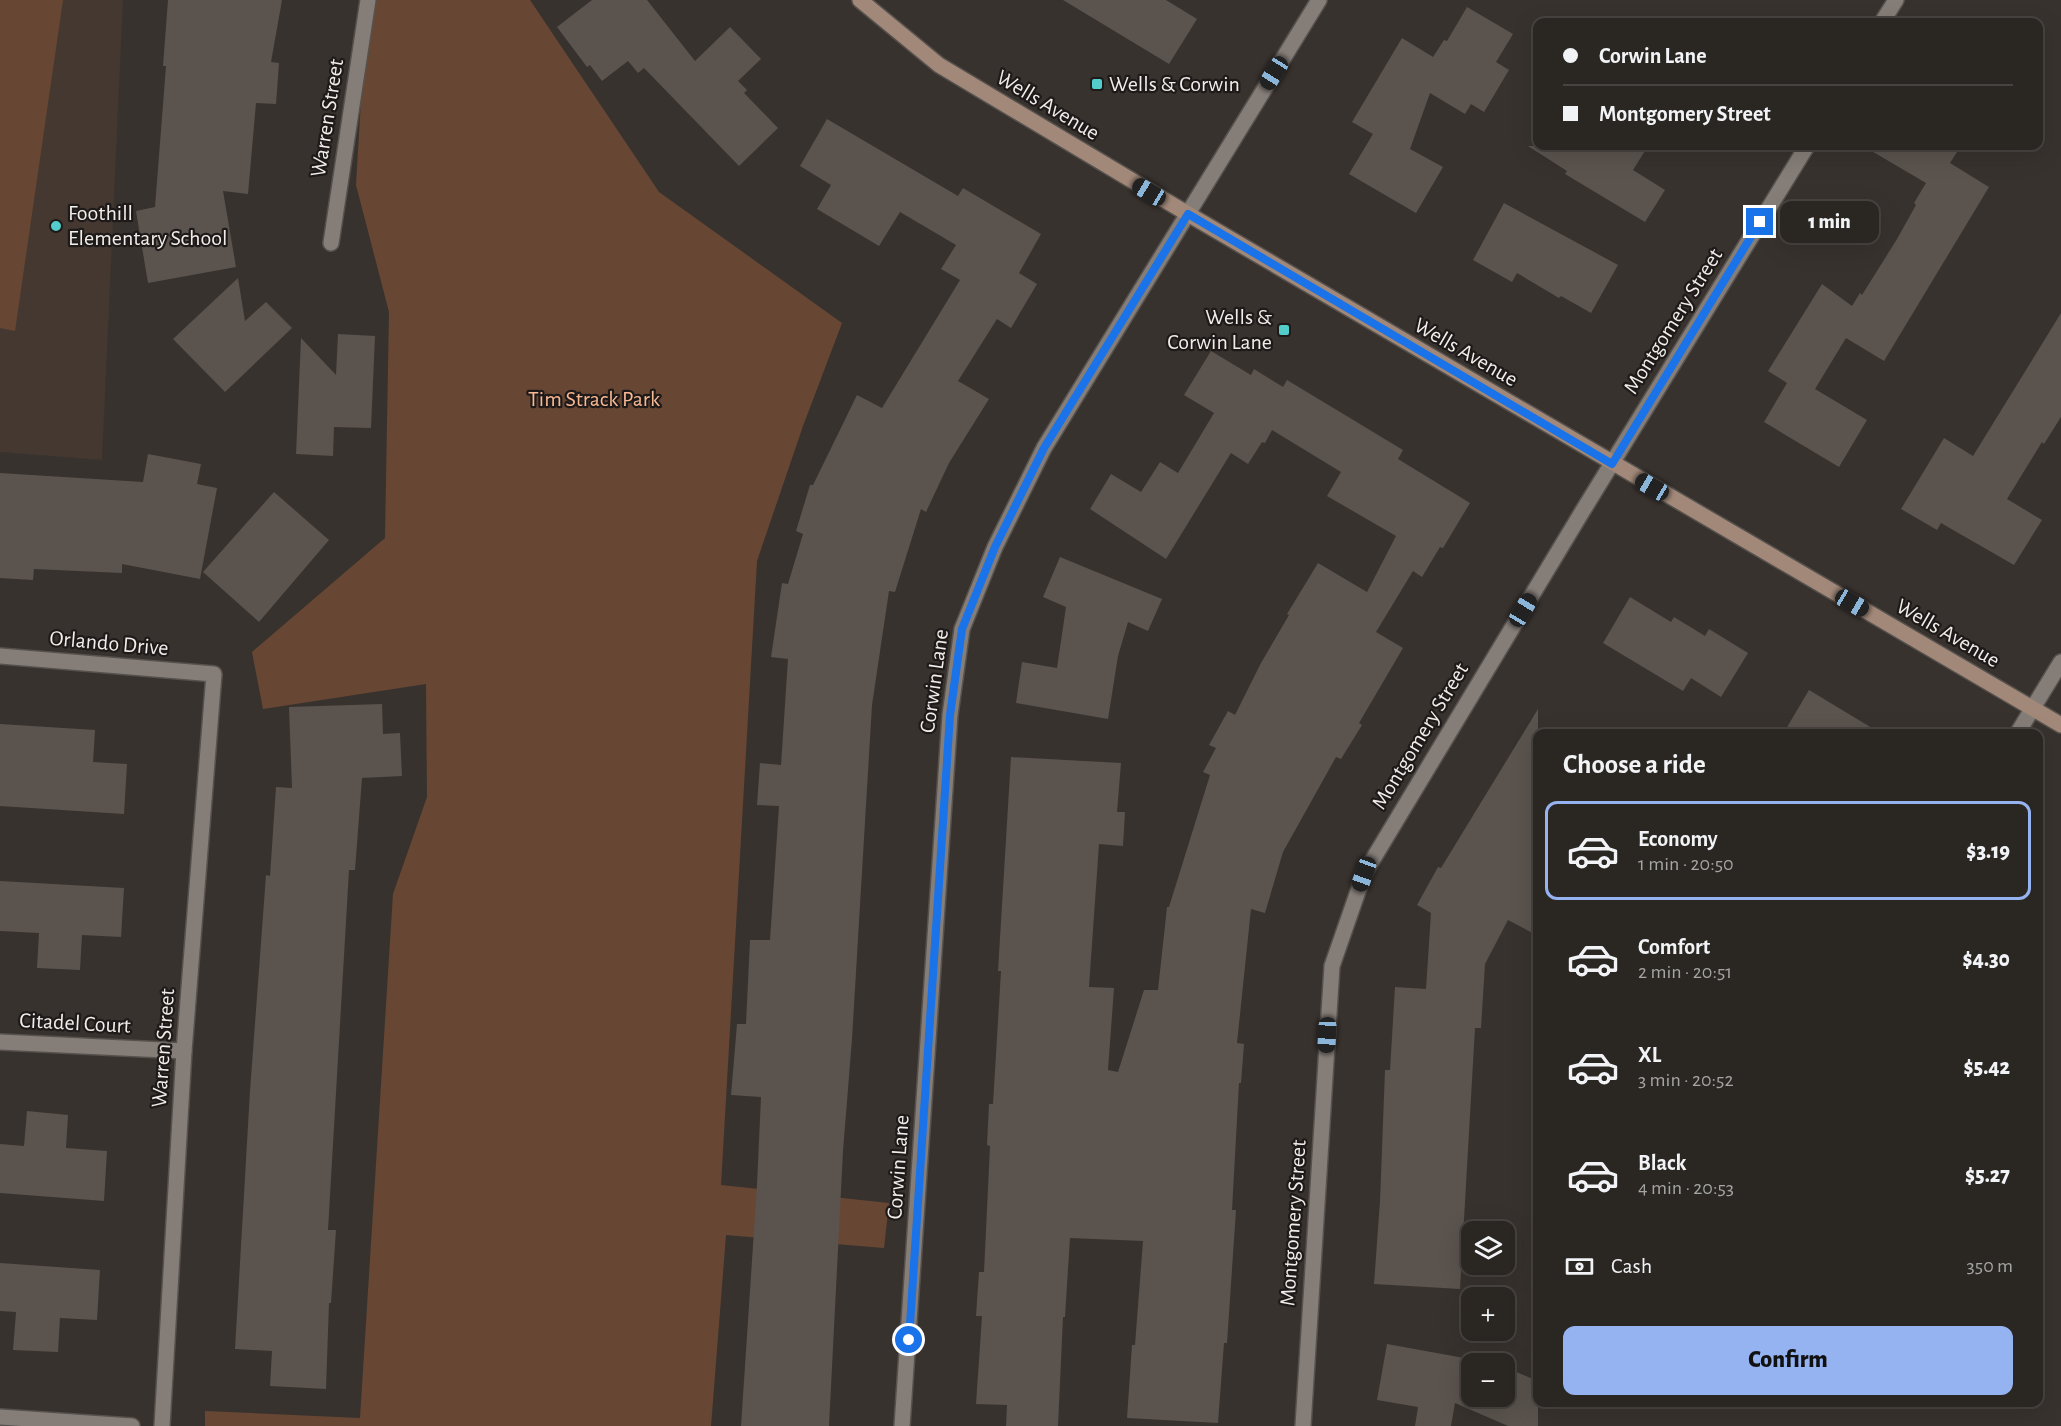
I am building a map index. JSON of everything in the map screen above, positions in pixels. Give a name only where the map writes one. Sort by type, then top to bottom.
[{"type":"main road","name":"Wells Avenue","points":[[860,0],[939,66],[1612,464],[2061,725]]},
{"type":"street","name":"Warren Street","points":[[331,243],[368,0]]},
{"type":"street","name":"Corwin Lane","points":[[902,1426],[950,715],[962,629],[995,547],[1044,448],[1319,0]]},
{"type":"street","points":[[1885,18],[1896,0]]},
{"type":"street","name":"Montgomery Street","points":[[1304,1426],[1332,966],[1364,874],[1805,150]]},
{"type":"street","name":"Orlando Drive","points":[[0,656],[214,674]]},
{"type":"street","points":[[2020,729],[2061,662]]},
{"type":"street","name":"Warren Street","points":[[162,1426],[184,1051],[214,674]]},
{"type":"street","name":"Citadel Court","points":[[0,1042],[184,1051]]},
{"type":"street","points":[[0,1417],[132,1426]]},
{"type":"shaded area","name":"Foothill Elementary School","points":[[0,0],[123,0],[102,460],[0,452]]},
{"type":"green space","points":[[0,0],[63,0],[15,331],[0,328]]},
{"type":"green space","name":"Tim Strack Park","points":[[373,0],[530,0],[659,192],[842,323],[803,426],[757,561],[721,1185],[889,1203],[884,1248],[726,1235],[711,1426],[205,1426],[205,1411],[360,1418],[393,894],[427,797],[426,684],[263,709],[252,652],[385,538],[389,312],[356,185],[364,50]]},
{"type":"building","points":[[168,0],[282,0],[271,62],[279,63],[276,104],[256,103],[248,194],[223,191],[236,267],[148,283],[136,211],[155,207],[166,66],[163,66]]},
{"type":"building","points":[[592,0],[647,0],[695,61],[730,27],[761,59],[738,81],[747,90],[744,93],[778,128],[739,166],[644,68],[638,73],[628,61],[602,81],[590,65],[587,67],[557,27]]},
{"type":"building","points":[[1063,0],[1166,0],[1197,19],[1169,64]]},
{"type":"building","points":[[1467,7],[1513,34],[1496,62],[1509,70],[1484,112],[1471,104],[1465,114],[1430,93],[1410,149],[1443,167],[1416,213],[1349,174],[1373,134],[1352,122],[1402,38],[1433,57],[1444,40],[1447,41]]},
{"type":"building","points":[[827,119],[958,196],[963,188],[1041,234],[1019,273],[1037,284],[1011,328],[997,319],[958,381],[989,399],[949,463],[926,512],[921,509],[895,592],[889,591],[872,705],[843,1151],[829,1426],[741,1426],[761,1097],[731,1095],[737,1024],[746,1024],[750,940],[770,940],[779,806],[757,805],[760,763],[781,765],[788,659],[771,657],[782,583],[788,584],[803,534],[796,531],[810,485],[813,485],[857,395],[882,408],[960,280],[941,269],[956,245],[900,212],[879,246],[817,209],[831,185],[800,166]]},
{"type":"building","points":[[1534,150],[1646,150],[1633,170],[1665,190],[1645,222],[1565,174],[1567,171]]},
{"type":"building","points":[[1870,150],[1958,150],[1950,163],[1989,187],[1884,361],[1846,338],[1815,389],[1867,420],[1839,467],[1764,422],[1787,383],[1768,371],[1822,284],[1852,306],[1860,293],[1862,295],[1897,239],[1926,183]]},
{"type":"building","points":[[1504,203],[1618,265],[1591,313],[1561,296],[1559,298],[1517,273],[1512,282],[1473,260]]},
{"type":"building","points":[[238,278],[245,321],[266,302],[292,328],[225,392],[173,339]]},
{"type":"building","points":[[2061,313],[2061,417],[2044,444],[2042,442],[2007,499],[2042,520],[2014,565],[1941,523],[1937,530],[1901,509],[1944,438],[1973,456]]},
{"type":"building","points":[[338,334],[375,336],[371,428],[334,427],[333,456],[296,454],[301,338],[336,375]]},
{"type":"building","points":[[1211,351],[1251,375],[1254,369],[1283,387],[1287,380],[1403,450],[1398,459],[1470,503],[1443,548],[1440,547],[1422,577],[1413,571],[1376,632],[1403,648],[1359,723],[1362,725],[1341,759],[1336,757],[1283,852],[1265,913],[1251,909],[1237,1043],[1244,1044],[1241,1083],[1239,1083],[1232,1210],[1236,1210],[1227,1343],[1224,1343],[1218,1423],[1127,1418],[1143,1241],[1070,1238],[1065,1317],[1063,1317],[1058,1426],[1006,1426],[1007,1405],[976,1404],[982,1316],[976,1316],[979,1272],[984,1272],[990,1146],[987,1145],[989,1104],[993,1104],[1001,971],[998,971],[1011,757],[1121,763],[1117,812],[1125,812],[1123,846],[1099,844],[1089,987],[1114,988],[1108,1070],[1118,1072],[1144,990],[1158,990],[1167,907],[1169,907],[1210,775],[1203,772],[1216,748],[1209,745],[1228,711],[1235,715],[1261,663],[1289,615],[1287,614],[1318,563],[1367,592],[1396,536],[1327,496],[1341,472],[1272,430],[1248,464],[1231,453],[1166,559],[1090,509],[1111,474],[1141,492],[1160,462],[1178,473],[1214,413],[1184,395]]},
{"type":"building","points":[[148,454],[201,464],[197,484],[217,488],[200,579],[122,564],[122,573],[34,569],[33,580],[0,578],[0,473],[143,482]]},
{"type":"building","points":[[274,492],[329,540],[259,622],[203,572]]},
{"type":"building","points":[[1060,557],[1162,599],[1148,631],[1128,622],[1118,656],[1108,719],[1016,703],[1022,662],[1057,668],[1066,607],[1043,597]]},
{"type":"building","points":[[1630,597],[1671,622],[1674,617],[1705,636],[1709,629],[1748,653],[1721,697],[1691,678],[1683,691],[1603,643]]},
{"type":"building","points":[[1809,690],[1874,729],[1786,729]]},
{"type":"building","points":[[382,704],[383,734],[400,733],[402,776],[362,778],[355,870],[349,870],[328,1230],[336,1230],[331,1303],[329,1303],[326,1389],[270,1386],[272,1351],[235,1349],[250,1091],[266,875],[270,876],[276,787],[292,788],[289,707]]},
{"type":"building","points":[[1538,709],[1538,729],[1533,729],[1533,933],[1508,920],[1485,964],[1481,1028],[1475,1028],[1464,1221],[1461,1221],[1460,1289],[1374,1284],[1385,1070],[1390,1070],[1395,987],[1426,989],[1431,913],[1417,905],[1438,867],[1441,868]]},
{"type":"building","points":[[0,724],[95,730],[93,762],[127,764],[124,814],[0,806]]},
{"type":"building","points":[[0,881],[124,888],[121,937],[82,935],[80,970],[37,968],[39,933],[0,931]]},
{"type":"building","points":[[27,1111],[68,1115],[66,1148],[107,1151],[104,1201],[0,1193],[0,1144],[24,1146]]},
{"type":"building","points":[[0,1263],[100,1270],[97,1320],[60,1318],[58,1352],[13,1350],[16,1312],[0,1311]]},
{"type":"building","points":[[1387,1344],[1461,1357],[1461,1406],[1455,1403],[1451,1426],[1415,1426],[1418,1407],[1377,1400]]},
{"type":"building","points":[[1515,1372],[1533,1379],[1533,1407],[1538,1407],[1538,1426],[1508,1426],[1464,1407],[1515,1407]]},
{"type":"place","name":"Wells & Corwin","points":[[1097,84]]},
{"type":"place","name":"Foothill Elementary School","points":[[56,226]]},
{"type":"place","name":"Wells & Corwin Lane","points":[[1284,330]]},
{"type":"route","points":[[909,1340],[950,715],[962,629],[995,547],[1044,448],[1188,214],[1612,464],[1760,222]]}]
